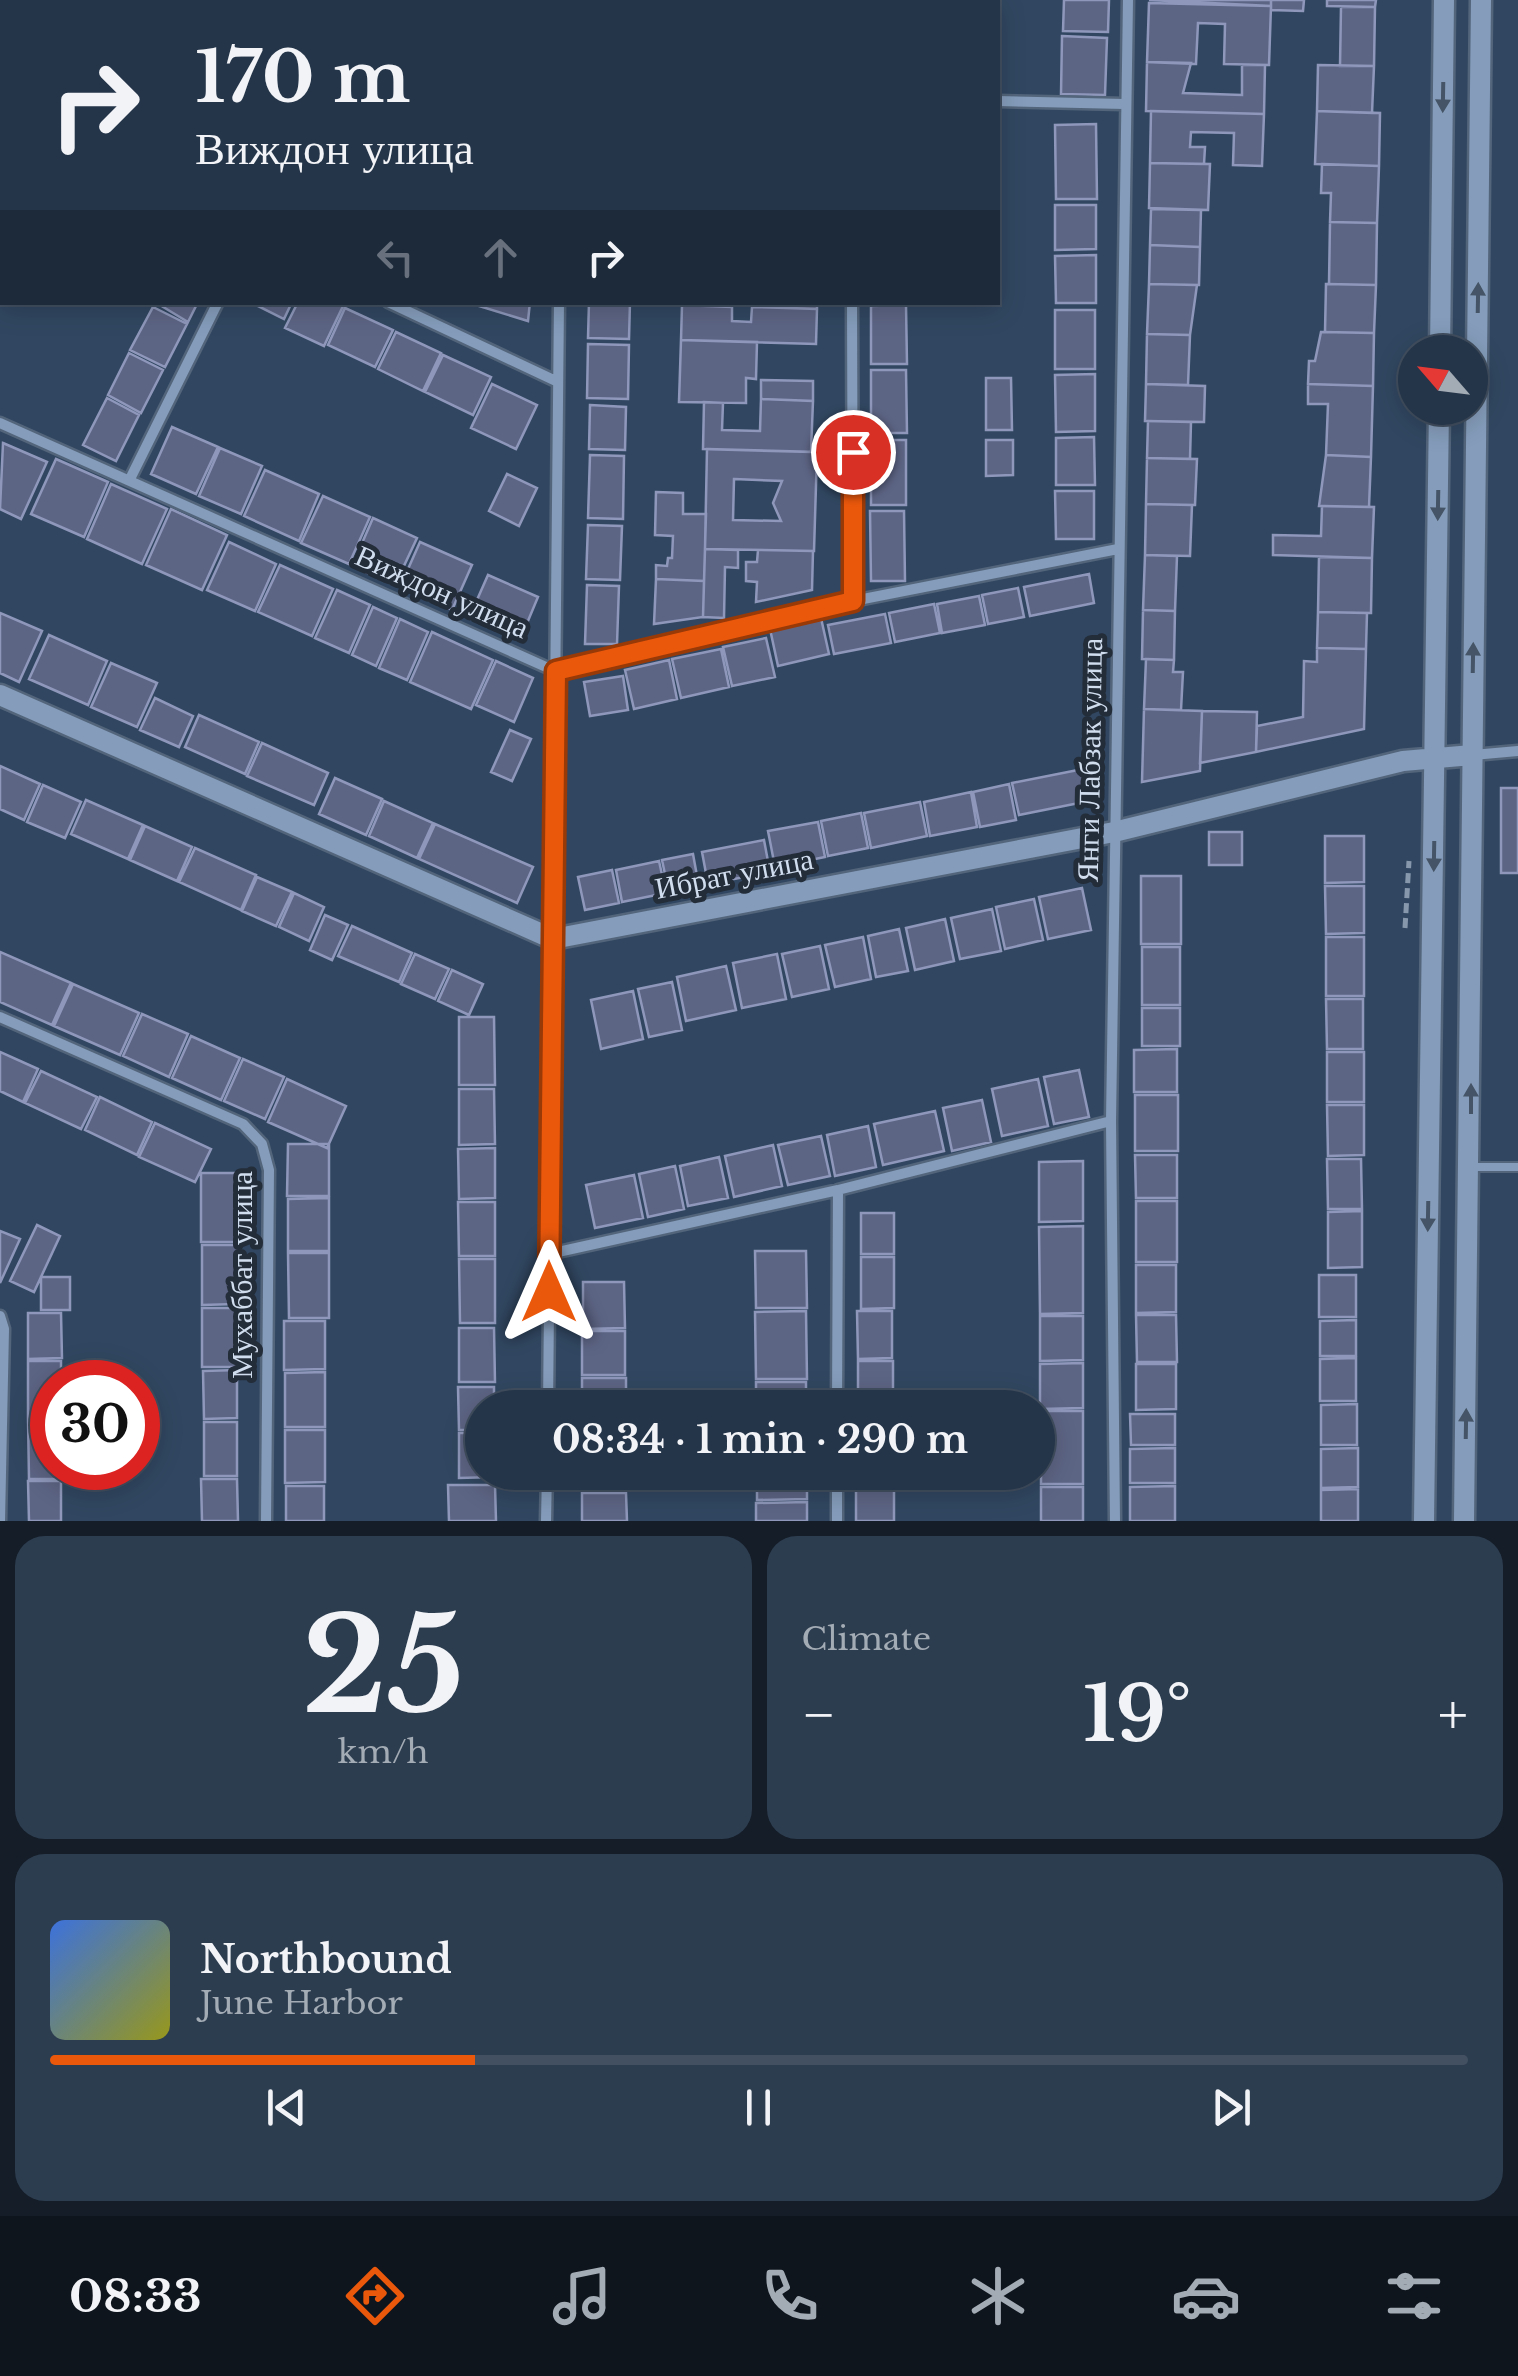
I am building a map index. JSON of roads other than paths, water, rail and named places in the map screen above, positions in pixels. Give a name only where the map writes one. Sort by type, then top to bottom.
[{"type":"main road","points":[[1440,335],[1444,0]]},
{"type":"main road","points":[[1464,1521],[1471,1168],[1481,0]]},
{"type":"main road","points":[[1424,1521],[1439,425]]},
{"type":"main road","points":[[0,694],[552,939]]},
{"type":"main road","name":"Ибрат улица","points":[[552,939],[1114,832],[1403,761],[1472,756]]},
{"type":"street","name":"Янги Лабзак улица","points":[[1115,1521],[1111,1121],[1128,0]]},
{"type":"street","points":[[1000,101],[1124,104]]},
{"type":"street","points":[[130,479],[217,305]]},
{"type":"street","points":[[394,305],[558,382]]},
{"type":"street","points":[[548,1390],[559,305]]},
{"type":"street","points":[[852,305],[853,601]]},
{"type":"street","name":"Виждон улица","points":[[0,423],[556,671],[853,601],[1118,549]]},
{"type":"street","name":"Ибрат улица","points":[[1472,756],[1518,751]]},
{"type":"street","name":"Мухаббат улица","points":[[0,1017],[243,1124],[262,1144],[270,1170],[266,1521]]},
{"type":"street","points":[[549,1254],[838,1190],[1111,1121]]},
{"type":"street","points":[[837,1390],[838,1190]]},
{"type":"street","points":[[0,1316],[4,1329],[0,1521]]},
{"type":"street","points":[[546,1521],[547,1490]]},
{"type":"street","points":[[837,1490],[837,1521]]},
{"type":"lane","points":[[1471,1168],[1518,1167]]}]
